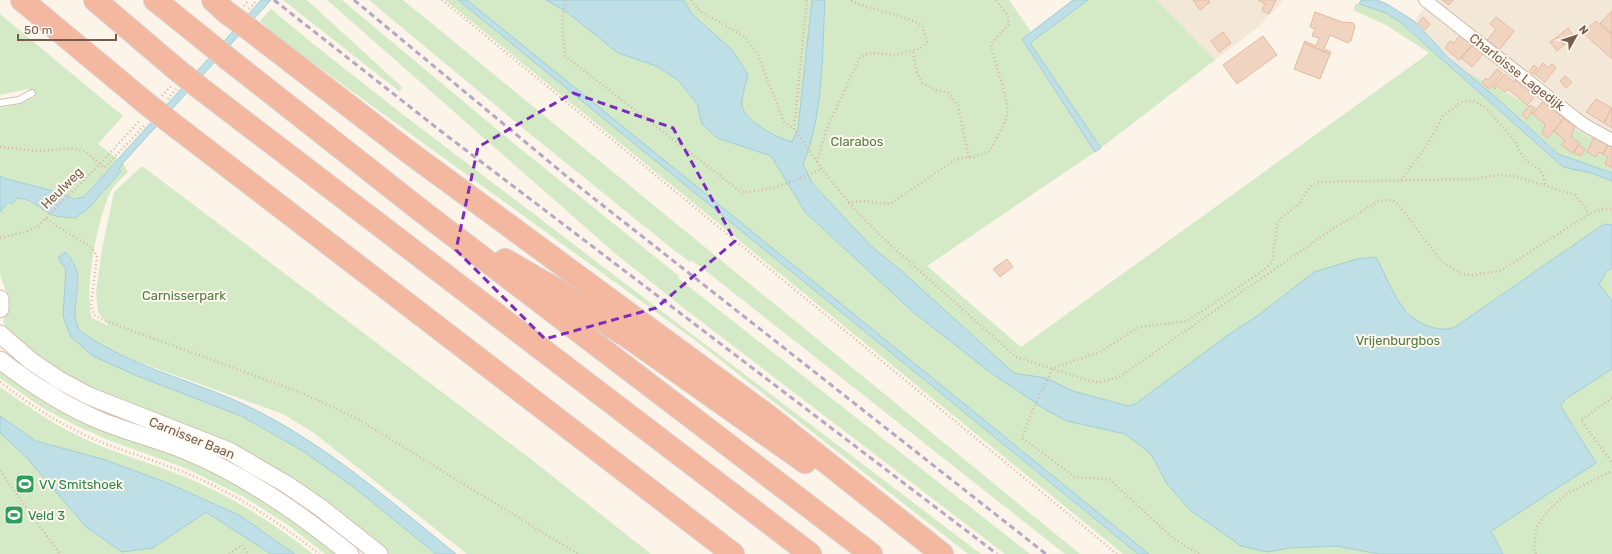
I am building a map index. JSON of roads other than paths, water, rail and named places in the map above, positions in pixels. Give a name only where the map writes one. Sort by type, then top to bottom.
[{"type":"highway","points":[[22,0],[170,122],[733,554]]},
{"type":"highway","points":[[95,0],[200,88],[810,554]]},
{"type":"highway","points":[[155,0],[226,58],[424,213],[871,554]]},
{"type":"highway","points":[[220,6],[410,153],[768,416],[934,548]]},
{"type":"highway","points":[[424,213],[557,290],[634,341],[775,442],[934,548]]},
{"type":"main road","points":[[0,299],[0,309]]},
{"type":"main road","name":"Carnisser Baan","points":[[0,334],[31,362],[59,380],[89,396],[229,451],[280,480],[322,508],[379,554]]},
{"type":"main road","name":"Carnisser Baan","points":[[0,360],[40,389],[71,407],[100,421],[183,450],[253,485],[299,515],[350,554]]},
{"type":"street","name":"Charloisse Lagedijk","points":[[1425,0],[1583,124],[1612,140]]},
{"type":"lane","points":[[0,103],[19,100],[32,93]]},
{"type":"water","points":[[261,0],[271,0],[123,163],[119,169],[121,171],[89,208],[75,218],[61,217],[55,216],[28,201],[18,198],[14,199],[15,201],[12,204],[9,202],[0,212],[0,176],[61,193],[74,199],[84,197]]},
{"type":"water","points":[[458,0],[467,0],[1149,554],[1138,554]]},
{"type":"water","points":[[546,0],[684,0],[692,14],[732,50],[748,74],[742,101],[743,108],[747,115],[769,132],[792,142],[798,128],[812,0],[825,0],[821,83],[815,125],[803,164],[812,183],[871,246],[904,273],[1014,373],[1046,378],[1073,391],[1128,406],[1135,404],[1228,335],[1260,314],[1314,272],[1357,259],[1376,257],[1389,284],[1409,315],[1428,326],[1449,329],[1455,327],[1604,224],[1612,225],[1612,268],[1607,271],[1599,284],[1612,301],[1612,369],[1567,398],[1561,404],[1563,410],[1596,463],[1491,531],[1503,554],[1379,554],[1336,546],[1290,548],[1267,552],[1241,546],[1190,510],[1167,484],[1151,454],[1125,434],[1067,421],[1046,410],[991,373],[913,312],[805,212],[771,156],[717,138],[702,124],[697,104],[678,80],[656,66],[618,53],[568,13]]},
{"type":"water","points":[[1073,0],[1088,0],[1030,43],[1101,148],[1095,152],[1022,39]]},
{"type":"water","points":[[1361,0],[1377,0],[1387,4],[1414,21],[1449,58],[1499,100],[1558,154],[1612,173],[1612,181],[1591,173],[1563,167],[1401,23],[1386,13],[1359,4]]},
{"type":"water","points":[[65,252],[75,266],[77,273],[78,287],[75,312],[79,330],[117,353],[158,371],[241,403],[298,434],[353,472],[456,554],[436,554],[356,489],[303,451],[241,416],[135,375],[93,356],[71,337],[63,316],[66,270],[58,258]]},
{"type":"water","points":[[0,416],[36,441],[106,460],[170,484],[239,515],[295,554],[271,554],[206,512],[153,548],[122,552],[86,527],[26,457],[0,433]]},
{"type":"railway","points":[[274,0],[442,132],[997,554]]},
{"type":"railway","points":[[354,0],[582,189],[1046,554]]},
{"type":"place","name":"VV Smitshoek","points":[[25,484]]},
{"type":"place","name":"Veld 3","points":[[14,515]]},
{"type":"park label","name":"Clarabos","points":[[857,141]]},
{"type":"park label","name":"Carnisserpark","points":[[184,295]]},
{"type":"park label","name":"Vrijenburgbos","points":[[1398,340]]}]
